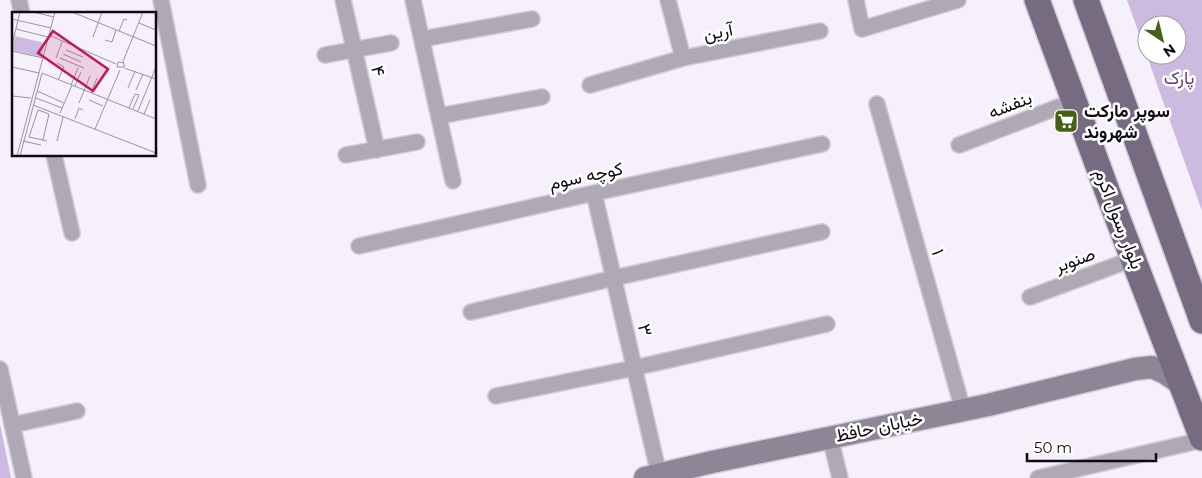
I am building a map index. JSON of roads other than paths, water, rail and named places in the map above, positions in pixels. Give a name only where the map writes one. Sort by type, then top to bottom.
[{"type":"main road","name":"بلوار رسول اکرم","points":[[1037,0],[1202,439]]},
{"type":"main road","points":[[1086,0],[1202,322]]},
{"type":"street","points":[[161,0],[198,185]]},
{"type":"street","name":"۴","points":[[343,0],[377,150]]},
{"type":"street","points":[[413,0],[453,180]]},
{"type":"street","name":"آرین","points":[[668,0],[683,58],[820,31]]},
{"type":"street","points":[[856,0],[862,29],[958,0]]},
{"type":"street","points":[[422,40],[532,19]]},
{"type":"street","points":[[325,55],[391,43]]},
{"type":"street","points":[[590,85],[683,58]]},
{"type":"street","points":[[439,116],[542,97]]},
{"type":"street","name":"بنفشه","points":[[959,145],[1074,101]]},
{"type":"street","name":"۱","points":[[877,104],[962,410]]},
{"type":"street","points":[[346,155],[417,142]]},
{"type":"street","name":"کوچه سوم","points":[[359,246],[822,144]]},
{"type":"street","points":[[54,156],[72,234]]},
{"type":"street","name":"۳","points":[[594,193],[634,368],[652,476]]},
{"type":"street","points":[[471,312],[822,232]]},
{"type":"street","name":"صنوبر","points":[[1030,297],[1133,259]]},
{"type":"street","points":[[1113,373],[1152,353],[1159,342],[1158,323]]},
{"type":"street","points":[[496,396],[634,368],[827,324]]},
{"type":"street","points":[[1113,373],[1152,367],[1182,384]]},
{"type":"street","points":[[0,369],[24,478]]},
{"type":"street","name":"خیابان حافظ","points":[[652,476],[962,410],[1113,373]]},
{"type":"street","points":[[12,425],[77,411]]},
{"type":"street","points":[[830,437],[840,478]]},
{"type":"street","points":[[1038,478],[1202,439]]},
{"type":"place","name":"سوپر مارکت شهروند","points":[[1066,121]]},
{"type":"park label","name":"پارک","points":[[1179,78]]}]
